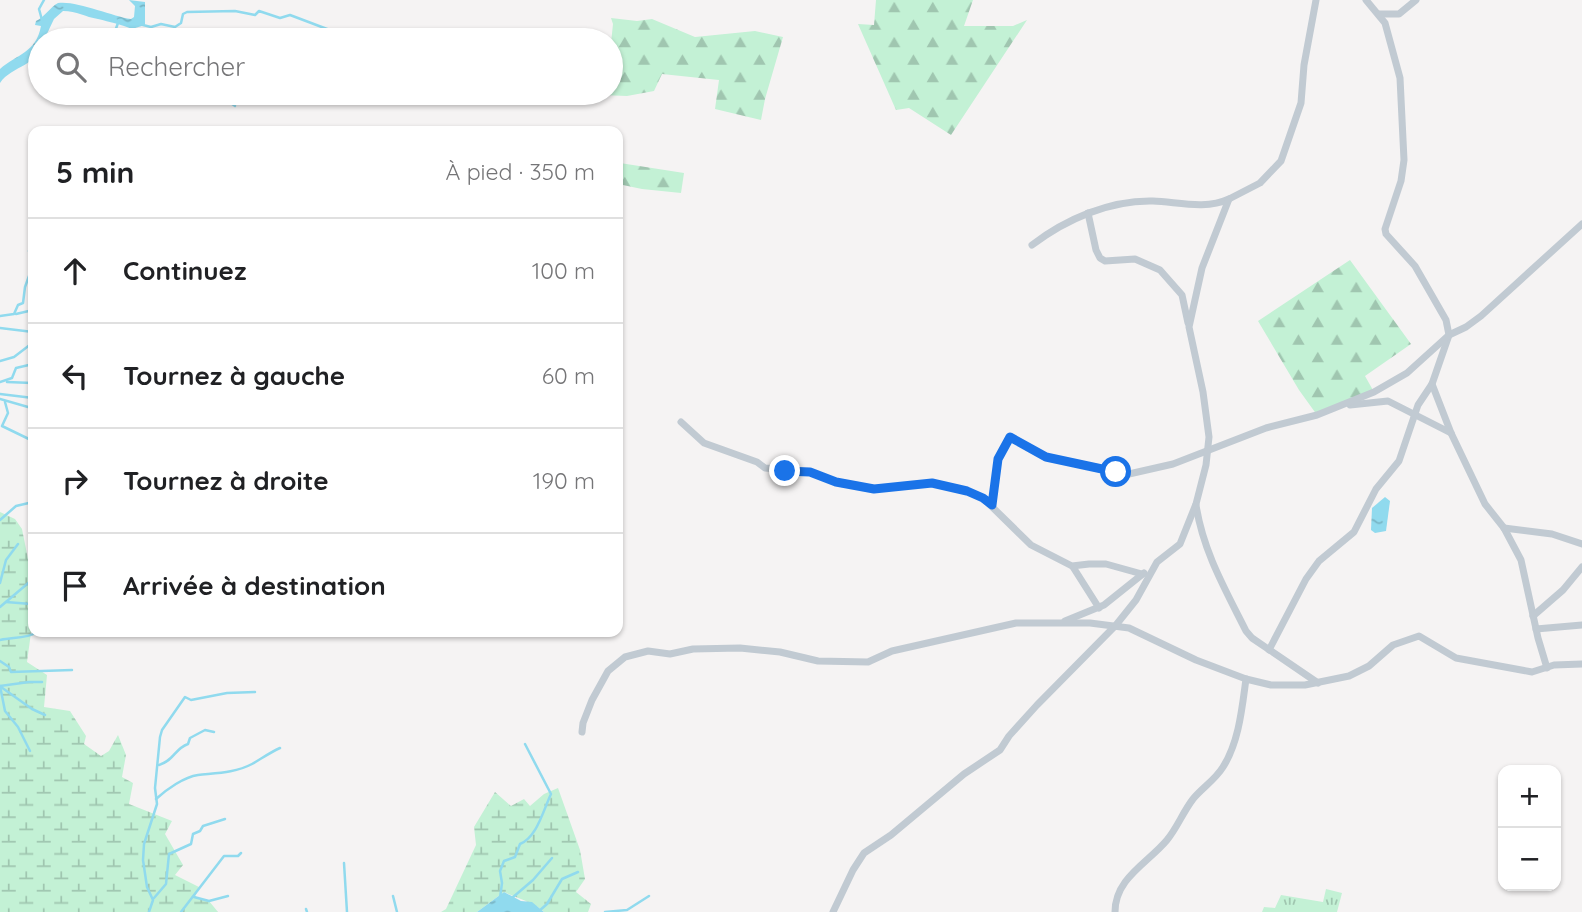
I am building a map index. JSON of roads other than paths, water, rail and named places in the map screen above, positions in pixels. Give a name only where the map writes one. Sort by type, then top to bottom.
[{"type":"street","points":[[1032,245],[1050,232],[1088,213],[1146,202],[1195,205],[1221,203],[1260,183],[1281,161],[1301,103],[1304,65],[1316,0]]},
{"type":"street","points":[[1269,650],[1306,579],[1319,561],[1354,532],[1377,489],[1397,464],[1426,391],[1432,384],[1449,335],[1446,320],[1415,266],[1386,234],[1385,229],[1401,181],[1404,160],[1400,78],[1385,23],[1366,0]]},
{"type":"street","points":[[1379,14],[1399,13],[1416,0]]},
{"type":"street","points":[[1189,327],[1202,268],[1229,199]]},
{"type":"street","points":[[1058,624],[1099,608],[1180,544],[1196,504],[1208,451],[1209,432],[1203,392],[1182,295],[1160,270],[1135,259],[1105,261],[1100,258],[1088,213]]},
{"type":"street","points":[[992,505],[998,459],[1010,437],[1046,457],[1129,474],[1173,464],[1266,428],[1285,425],[1339,407],[1374,391],[1407,373],[1449,335],[1481,316],[1582,224]]},
{"type":"street","points":[[1432,384],[1451,433],[1485,504],[1504,528],[1524,569],[1547,668]]},
{"type":"street","points":[[1339,407],[1384,401],[1451,433]]},
{"type":"street","points":[[681,422],[704,443],[757,462],[765,468],[810,472],[836,482],[874,489],[932,483],[967,491],[983,498],[1031,545],[1073,567],[1099,608]]},
{"type":"street","points":[[1196,504],[1200,531],[1246,631],[1251,638],[1318,683]]},
{"type":"street","points":[[1504,528],[1552,534],[1582,544]]},
{"type":"street","points":[[833,912],[864,853],[1000,750],[1037,705],[1116,625],[1136,600],[1157,562]]},
{"type":"street","points":[[1073,567],[1106,564],[1142,574]]},
{"type":"street","points":[[1533,616],[1553,600],[1582,567]]},
{"type":"street","points":[[582,732],[592,700],[608,671],[625,657],[648,651],[670,654],[693,649],[740,649],[780,652],[818,661],[868,662],[892,651],[1016,623],[1116,625],[1245,679],[1271,685],[1318,683],[1349,676],[1368,666],[1393,645],[1419,636],[1456,658],[1532,672],[1553,665],[1582,664]]},
{"type":"street","points":[[1536,629],[1582,625]]},
{"type":"street","points":[[1115,912],[1115,902],[1129,874],[1155,854],[1170,836],[1193,799],[1222,768],[1232,748],[1243,705],[1245,679]]},
{"type":"water","points":[[129,0],[145,2],[145,25],[135,28],[63,11],[54,19],[50,28],[35,25],[36,21],[58,3],[74,4],[131,19],[134,17],[135,6]]},
{"type":"water","points":[[28,50],[28,63],[11,72],[0,83],[0,69]]},
{"type":"water","points":[[1385,497],[1390,501],[1386,531],[1375,533],[1371,530],[1372,508]]},
{"type":"water","points":[[504,892],[521,901],[532,902],[544,912],[477,912]]},
{"type":"waterway","points":[[42,20],[39,9],[44,0]]},
{"type":"waterway","points":[[143,25],[151,27],[161,24],[175,27],[181,23],[183,14],[187,12],[235,11],[255,15],[259,11],[280,18],[290,15],[324,28]]},
{"type":"waterway","points":[[116,28],[119,20]]},
{"type":"waterway","points":[[0,316],[14,314],[18,305],[23,303],[28,279]]},
{"type":"waterway","points":[[16,314],[28,311]]},
{"type":"waterway","points":[[0,328],[28,331]]},
{"type":"waterway","points":[[0,361],[14,357],[28,346]]},
{"type":"waterway","points":[[0,382],[12,378],[16,368],[28,365]]},
{"type":"waterway","points":[[7,382],[28,383]]},
{"type":"waterway","points":[[0,394],[28,397]]},
{"type":"waterway","points":[[0,399],[28,407]]},
{"type":"waterway","points":[[5,402],[8,413],[2,426],[28,439]]},
{"type":"waterway","points":[[0,520],[16,506],[28,503]]},
{"type":"waterway","points":[[0,583],[6,560],[18,544]]},
{"type":"waterway","points":[[0,607],[28,583]]},
{"type":"waterway","points":[[6,602],[28,604]]},
{"type":"waterway","points":[[0,640],[28,636]]},
{"type":"waterway","points":[[0,661],[9,667],[11,672],[72,670]]},
{"type":"waterway","points":[[0,686],[42,682]]},
{"type":"waterway","points":[[0,686],[5,711],[18,727],[30,751]]},
{"type":"waterway","points":[[1,687],[45,715]]},
{"type":"waterway","points":[[149,912],[153,900],[147,887],[143,860],[144,844],[157,804],[155,788],[162,730],[185,697],[191,700],[227,693],[255,692]]},
{"type":"waterway","points":[[159,765],[188,744],[190,738],[205,730],[214,732]]},
{"type":"waterway","points":[[500,898],[500,871],[504,861],[515,857],[520,844],[531,836],[551,794],[525,744]]},
{"type":"waterway","points":[[156,799],[187,778],[239,769],[280,748]]},
{"type":"waterway","points":[[154,898],[166,884],[169,854],[191,844],[193,834],[203,826],[225,819]]},
{"type":"waterway","points":[[181,912],[224,856],[238,856],[241,853]]},
{"type":"waterway","points":[[512,898],[533,880],[552,858]]},
{"type":"waterway","points":[[344,863],[347,912]]},
{"type":"waterway","points":[[538,912],[547,904],[562,879],[578,872]]},
{"type":"waterway","points":[[194,897],[209,901],[228,896]]},
{"type":"waterway","points":[[393,896],[397,912]]},
{"type":"waterway","points":[[605,912],[627,910],[649,896]]}]
